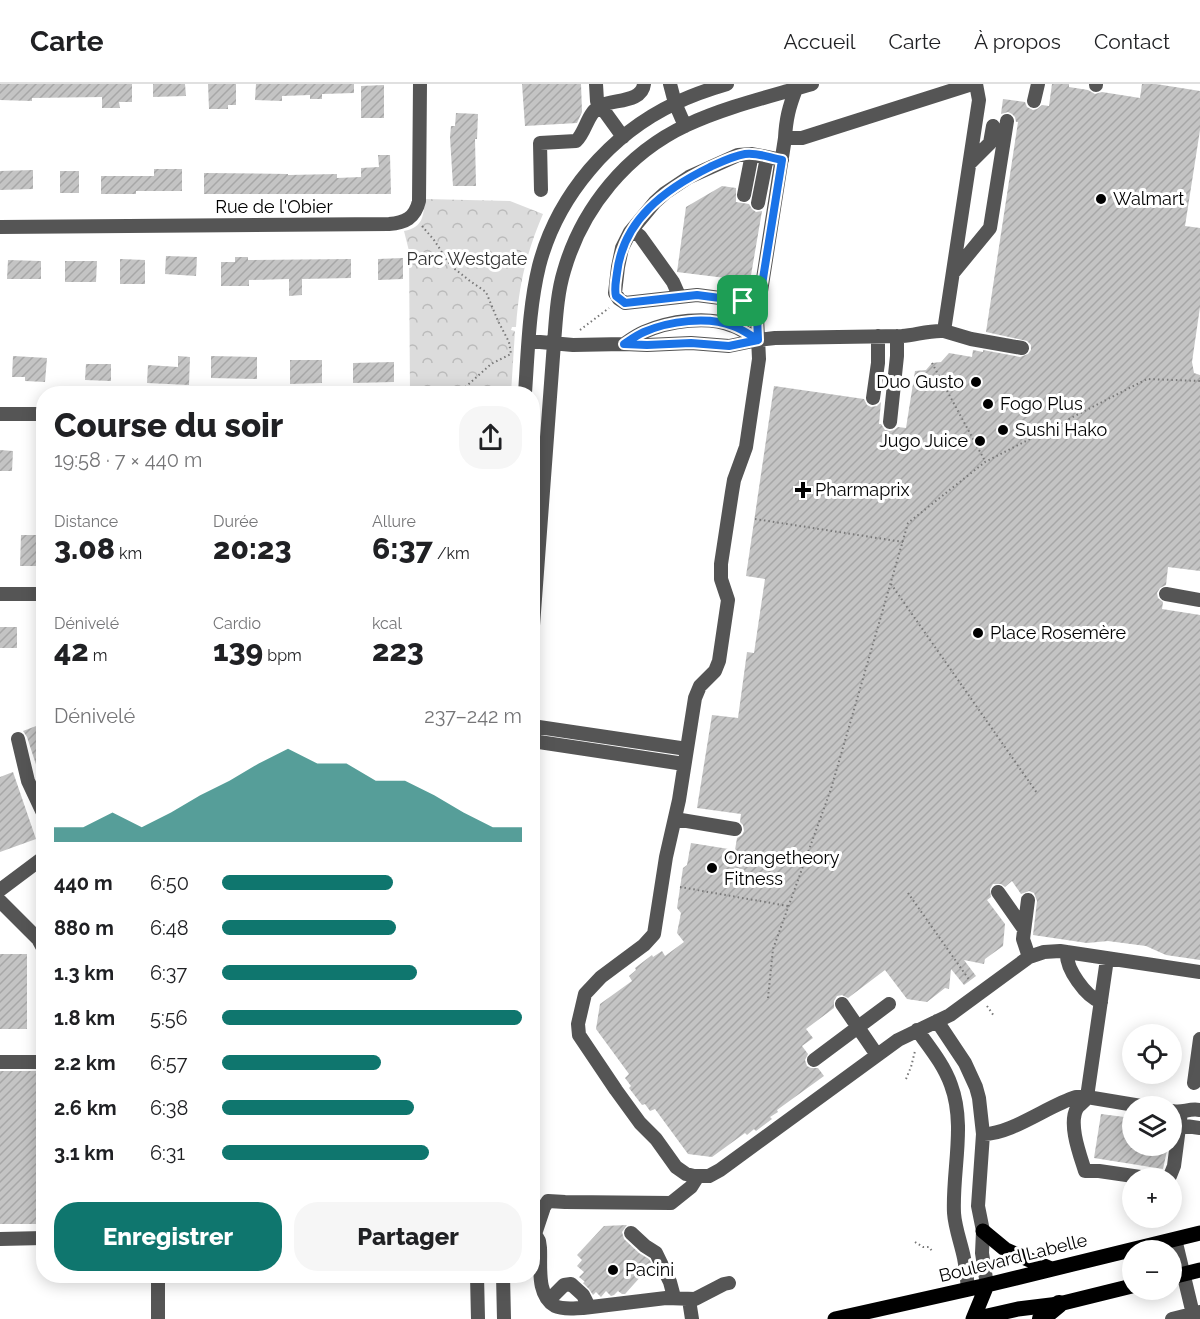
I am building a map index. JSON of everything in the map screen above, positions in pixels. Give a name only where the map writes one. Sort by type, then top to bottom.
[{"type":"highway","points":[[1041,1319],[1059,1304]]},
{"type":"main road","points":[[983,1231],[1006,1250],[1051,1269]]},
{"type":"main road","name":"Boulevard Labelle","points":[[835,1319],[1200,1233]]},
{"type":"main road","points":[[1182,1275],[1200,1270]]},
{"type":"main road","points":[[974,1319],[987,1285]]},
{"type":"main road","points":[[974,1319],[1018,1309],[1059,1304],[1122,1288]]},
{"type":"main road","points":[[968,1289],[974,1319]]},
{"type":"street","name":"Rue de l'Obier","points":[[0,227],[389,225],[405,222],[416,211],[418,201],[420,84]]},
{"type":"street","points":[[596,84],[596,96],[600,106],[623,137]]},
{"type":"street","points":[[541,190],[540,142],[576,141],[593,112],[600,106],[638,95],[642,92],[644,84]]},
{"type":"street","points":[[670,84],[685,126]]},
{"type":"street","points":[[526,386],[536,278],[553,226],[565,204],[599,159],[647,119],[675,103],[727,84]]},
{"type":"street","points":[[540,531],[558,300],[563,273],[590,213],[604,192],[629,164],[656,143],[685,126],[715,114],[812,84]]},
{"type":"street","points":[[785,138],[802,138],[974,84],[980,100],[944,331]]},
{"type":"street","points":[[1034,101],[1038,84]]},
{"type":"street","points":[[796,89],[787,117],[757,316],[759,359],[746,447],[734,480],[722,564],[721,579],[728,600],[719,661],[715,671],[697,691],[654,934],[644,945],[601,977],[585,994],[578,1029],[582,1039],[640,1123],[656,1139],[676,1167],[686,1174],[709,1176],[898,1040],[950,1014],[1029,957],[1044,952],[1067,952],[1200,972]]},
{"type":"street","points":[[953,273],[990,228],[1007,121]]},
{"type":"street","points":[[970,163],[990,142],[993,126]]},
{"type":"street","points":[[759,303],[704,295],[625,303],[616,296],[616,278],[622,248],[632,230],[655,202],[677,185],[689,177],[738,155],[752,154],[782,160]]},
{"type":"street","points":[[744,195],[752,154]]},
{"type":"street","points":[[758,202],[767,157]]},
{"type":"street","points":[[632,230],[640,236],[673,282],[677,297]]},
{"type":"street","points":[[624,344],[643,332],[670,323],[690,321],[714,322],[732,326],[758,340]]},
{"type":"street","points":[[529,341],[573,345],[691,343],[729,346],[758,340],[897,336],[944,331],[971,339],[1022,348]]},
{"type":"street","points":[[873,398],[878,363],[878,336]]},
{"type":"street","points":[[890,422],[897,336]]},
{"type":"street","points":[[0,414],[36,414]]},
{"type":"street","points":[[0,594],[36,594]]},
{"type":"street","points":[[1166,594],[1200,600]]},
{"type":"street","points":[[540,727],[687,749]]},
{"type":"street","points":[[18,739],[28,781],[36,798]]},
{"type":"street","points":[[540,742],[684,764]]},
{"type":"street","points":[[675,819],[735,829]]},
{"type":"street","points":[[2,883],[36,862]]},
{"type":"street","points":[[998,892],[1024,929]]},
{"type":"street","points":[[1028,900],[1023,942],[1029,957]]},
{"type":"street","points":[[0,901],[36,937]]},
{"type":"street","points":[[1067,952],[1068,965],[1091,997],[1101,1002]]},
{"type":"street","points":[[1107,959],[1087,1097],[1077,1108],[1074,1132],[1085,1171],[1122,1174]]},
{"type":"street","points":[[842,1004],[877,1055]]},
{"type":"street","points":[[814,1060],[889,1004]]},
{"type":"street","points":[[937,1021],[962,1057],[974,1081],[981,1109],[982,1134],[978,1198],[987,1285]]},
{"type":"street","points":[[918,1030],[945,1071],[954,1097],[957,1122],[954,1213],[968,1289]]},
{"type":"street","points":[[1194,1083],[1200,1040]]},
{"type":"street","points":[[0,1062],[36,1062]]},
{"type":"street","points":[[982,1134],[1004,1130],[1081,1096],[1122,1103]]},
{"type":"street","points":[[1182,1113],[1190,1108],[1200,1110]]},
{"type":"street","points":[[1182,1119],[1200,1128]]},
{"type":"street","points":[[540,1218],[548,1200],[671,1203],[691,1187],[698,1176]]},
{"type":"street","points":[[631,1233],[656,1253],[670,1282],[674,1297]]},
{"type":"street","points":[[0,1239],[36,1238]]},
{"type":"street","points":[[540,1248],[543,1293],[556,1307],[589,1307],[674,1297],[689,1300],[729,1283]]},
{"type":"street","points":[[158,1283],[158,1319]]},
{"type":"street","points":[[477,1283],[477,1319]]},
{"type":"street","points":[[503,1283],[504,1319]]},
{"type":"street","points":[[549,1300],[564,1285],[572,1284],[583,1294],[589,1307]]},
{"type":"street","points":[[1172,1319],[1196,1313],[1182,1284]]},
{"type":"street","points":[[689,1300],[692,1319]]},
{"type":"path","points":[[420,224],[451,266],[486,292],[511,346],[511,354],[491,364],[467,386]]},
{"type":"path","points":[[580,330],[606,311]]},
{"type":"path","points":[[932,363],[985,462]]},
{"type":"path","points":[[768,998],[773,949],[831,789],[909,523],[985,462],[1147,379],[1200,381]]},
{"type":"path","points":[[755,519],[903,542]]},
{"type":"path","points":[[891,584],[1037,793]]},
{"type":"path","points":[[680,887],[788,906]]},
{"type":"path","points":[[908,893],[970,981]]},
{"type":"path","points":[[982,999],[994,1016]]},
{"type":"path","points":[[906,1079],[915,1051]]},
{"type":"path","points":[[915,1242],[923,1247],[929,1247],[932,1251]]},
{"type":"green space","name":"Parc Westgate","points":[[425,199],[510,201],[543,214],[524,269],[516,327],[512,327],[511,330],[515,331],[511,386],[410,386],[409,251],[404,231],[419,224],[423,216]]},
{"type":"building","points":[[0,84],[132,84],[132,102],[119,102],[120,108],[102,108],[102,97],[32,98],[32,101],[0,100]]},
{"type":"building","points":[[153,84],[185,84],[186,96],[153,97]]},
{"type":"building","points":[[208,84],[236,84],[236,105],[228,105],[228,109],[209,109]]},
{"type":"building","points":[[256,84],[354,84],[354,93],[322,94],[322,99],[310,99],[310,95],[282,96],[282,101],[255,100]]},
{"type":"building","points":[[522,84],[581,84],[582,112],[577,123],[525,126]]},
{"type":"building","name":"Place Rosemère","points":[[1052,84],[1069,84],[1069,87],[1088,90],[1095,94],[1102,92],[1140,98],[1142,84],[1200,91],[1200,130],[1185,226],[1200,228],[1200,307],[1192,362],[1194,373],[1200,375],[1200,571],[1168,567],[1166,585],[1157,593],[1158,598],[1163,602],[1162,609],[1200,615],[1200,960],[1166,955],[1146,946],[1108,941],[1087,943],[1033,935],[1037,901],[1034,893],[1029,891],[1021,894],[1012,881],[1005,887],[1001,884],[993,884],[990,889],[991,897],[987,900],[1005,924],[1003,946],[985,959],[984,964],[964,960],[976,976],[964,985],[951,969],[949,989],[945,988],[927,1002],[907,999],[885,970],[848,998],[842,995],[837,996],[834,1008],[806,1029],[813,1038],[802,1046],[808,1054],[805,1060],[807,1066],[818,1068],[824,1076],[777,1110],[778,1112],[770,1117],[772,1119],[756,1131],[754,1129],[747,1135],[745,1133],[712,1157],[688,1154],[655,1109],[650,1111],[645,1104],[642,1105],[629,1088],[631,1086],[625,1078],[629,1074],[596,1029],[600,1004],[632,981],[629,976],[636,970],[635,968],[652,955],[653,957],[662,951],[665,956],[684,942],[677,933],[681,913],[677,908],[683,868],[687,865],[691,843],[735,850],[737,838],[744,831],[740,822],[741,814],[697,808],[712,715],[738,718],[747,652],[754,653],[765,579],[746,576],[774,386],[864,399],[871,407],[881,402],[879,424],[885,430],[890,431],[898,427],[906,428],[915,371],[926,370],[932,363],[941,362],[949,353],[972,357],[973,350],[1020,357],[1028,354],[1031,345],[1027,341],[986,332],[1018,122],[1008,112],[1001,114],[1003,99],[1025,102],[1027,107],[1033,110],[1042,105],[1049,106]]},
{"type":"building","points":[[384,85],[384,118],[361,118],[361,86]]},
{"type":"building","points":[[456,113],[478,114],[477,139],[475,139],[476,186],[453,186],[450,137],[451,126],[455,126]]},
{"type":"building","points":[[378,155],[390,155],[391,194],[204,194],[204,173],[337,174],[337,178],[361,177],[361,168],[379,167]]},
{"type":"building","points":[[154,169],[182,169],[182,191],[101,194],[101,176],[154,176]]},
{"type":"building","points":[[33,170],[33,189],[0,190],[0,171]]},
{"type":"building","points":[[60,171],[79,171],[79,193],[60,193]]},
{"type":"building","points":[[722,186],[736,188],[736,202],[749,204],[756,212],[762,211],[750,281],[677,272],[686,207]]},
{"type":"building","points":[[166,256],[197,257],[196,276],[165,274]]},
{"type":"building","points":[[235,257],[248,257],[248,260],[351,259],[351,278],[302,279],[302,295],[289,296],[289,279],[249,280],[249,286],[221,286],[221,262],[235,262]]},
{"type":"building","points":[[403,258],[403,279],[378,280],[378,259]]},
{"type":"building","points":[[120,259],[145,260],[145,284],[120,284]]},
{"type":"building","points":[[8,260],[41,261],[41,279],[7,279]]},
{"type":"building","points":[[65,261],[97,261],[96,282],[65,282]]},
{"type":"building","points":[[13,356],[47,358],[45,382],[25,381],[25,377],[12,377]]},
{"type":"building","points":[[178,356],[190,357],[189,385],[147,383],[148,365],[178,367]]},
{"type":"building","points":[[211,356],[257,357],[257,379],[211,378]]},
{"type":"building","points":[[290,360],[322,360],[322,383],[290,384]]},
{"type":"building","points":[[394,362],[394,382],[353,383],[353,363]]},
{"type":"building","points":[[86,364],[111,364],[111,381],[85,380]]},
{"type":"building","points":[[0,450],[13,451],[12,471],[0,471]]},
{"type":"building","points":[[21,535],[36,535],[36,566],[20,566]]},
{"type":"building","points":[[0,627],[17,627],[17,648],[0,648]]},
{"type":"building","points":[[36,726],[36,765],[27,737],[23,731]]},
{"type":"building","points":[[13,772],[36,839],[0,852],[0,777]]},
{"type":"building","points":[[0,954],[27,954],[27,1029],[0,1029]]},
{"type":"building","points":[[0,1071],[36,1071],[36,1224],[0,1224]]},
{"type":"building","points":[[1101,1114],[1122,1117],[1122,1156],[1166,1156],[1163,1168],[1094,1158]]},
{"type":"building","points":[[627,1225],[622,1232],[624,1239],[652,1264],[625,1294],[618,1291],[611,1296],[606,1291],[601,1297],[596,1292],[593,1295],[579,1277],[584,1272],[577,1266],[582,1260],[577,1255],[604,1226]]},
{"type":"place","name":"Walmart","points":[[1101,199]]},
{"type":"place","name":"Duo Gusto","points":[[976,382]]},
{"type":"place","name":"Fogo Plus","points":[[988,404]]},
{"type":"place","name":"Sushi Hako","points":[[1003,430]]},
{"type":"place","name":"Jugo Juice","points":[[980,441]]},
{"type":"place","name":"Pharmaprix","points":[[803,490]]},
{"type":"place","name":"Place Rosemère","points":[[978,633]]},
{"type":"place","name":"Orangetheory Fitness","points":[[712,868]]},
{"type":"place","name":"Pacini","points":[[613,1270]]},
{"type":"route","points":[[743,301],[704,295],[687,295],[625,303],[616,296],[615,289],[623,244],[655,202],[689,177],[727,159],[752,154],[782,160],[757,316],[758,340],[729,346],[691,343],[624,344],[643,332],[670,323],[690,321],[706,321],[732,326],[758,340],[757,316],[759,303],[743,301]]}]
